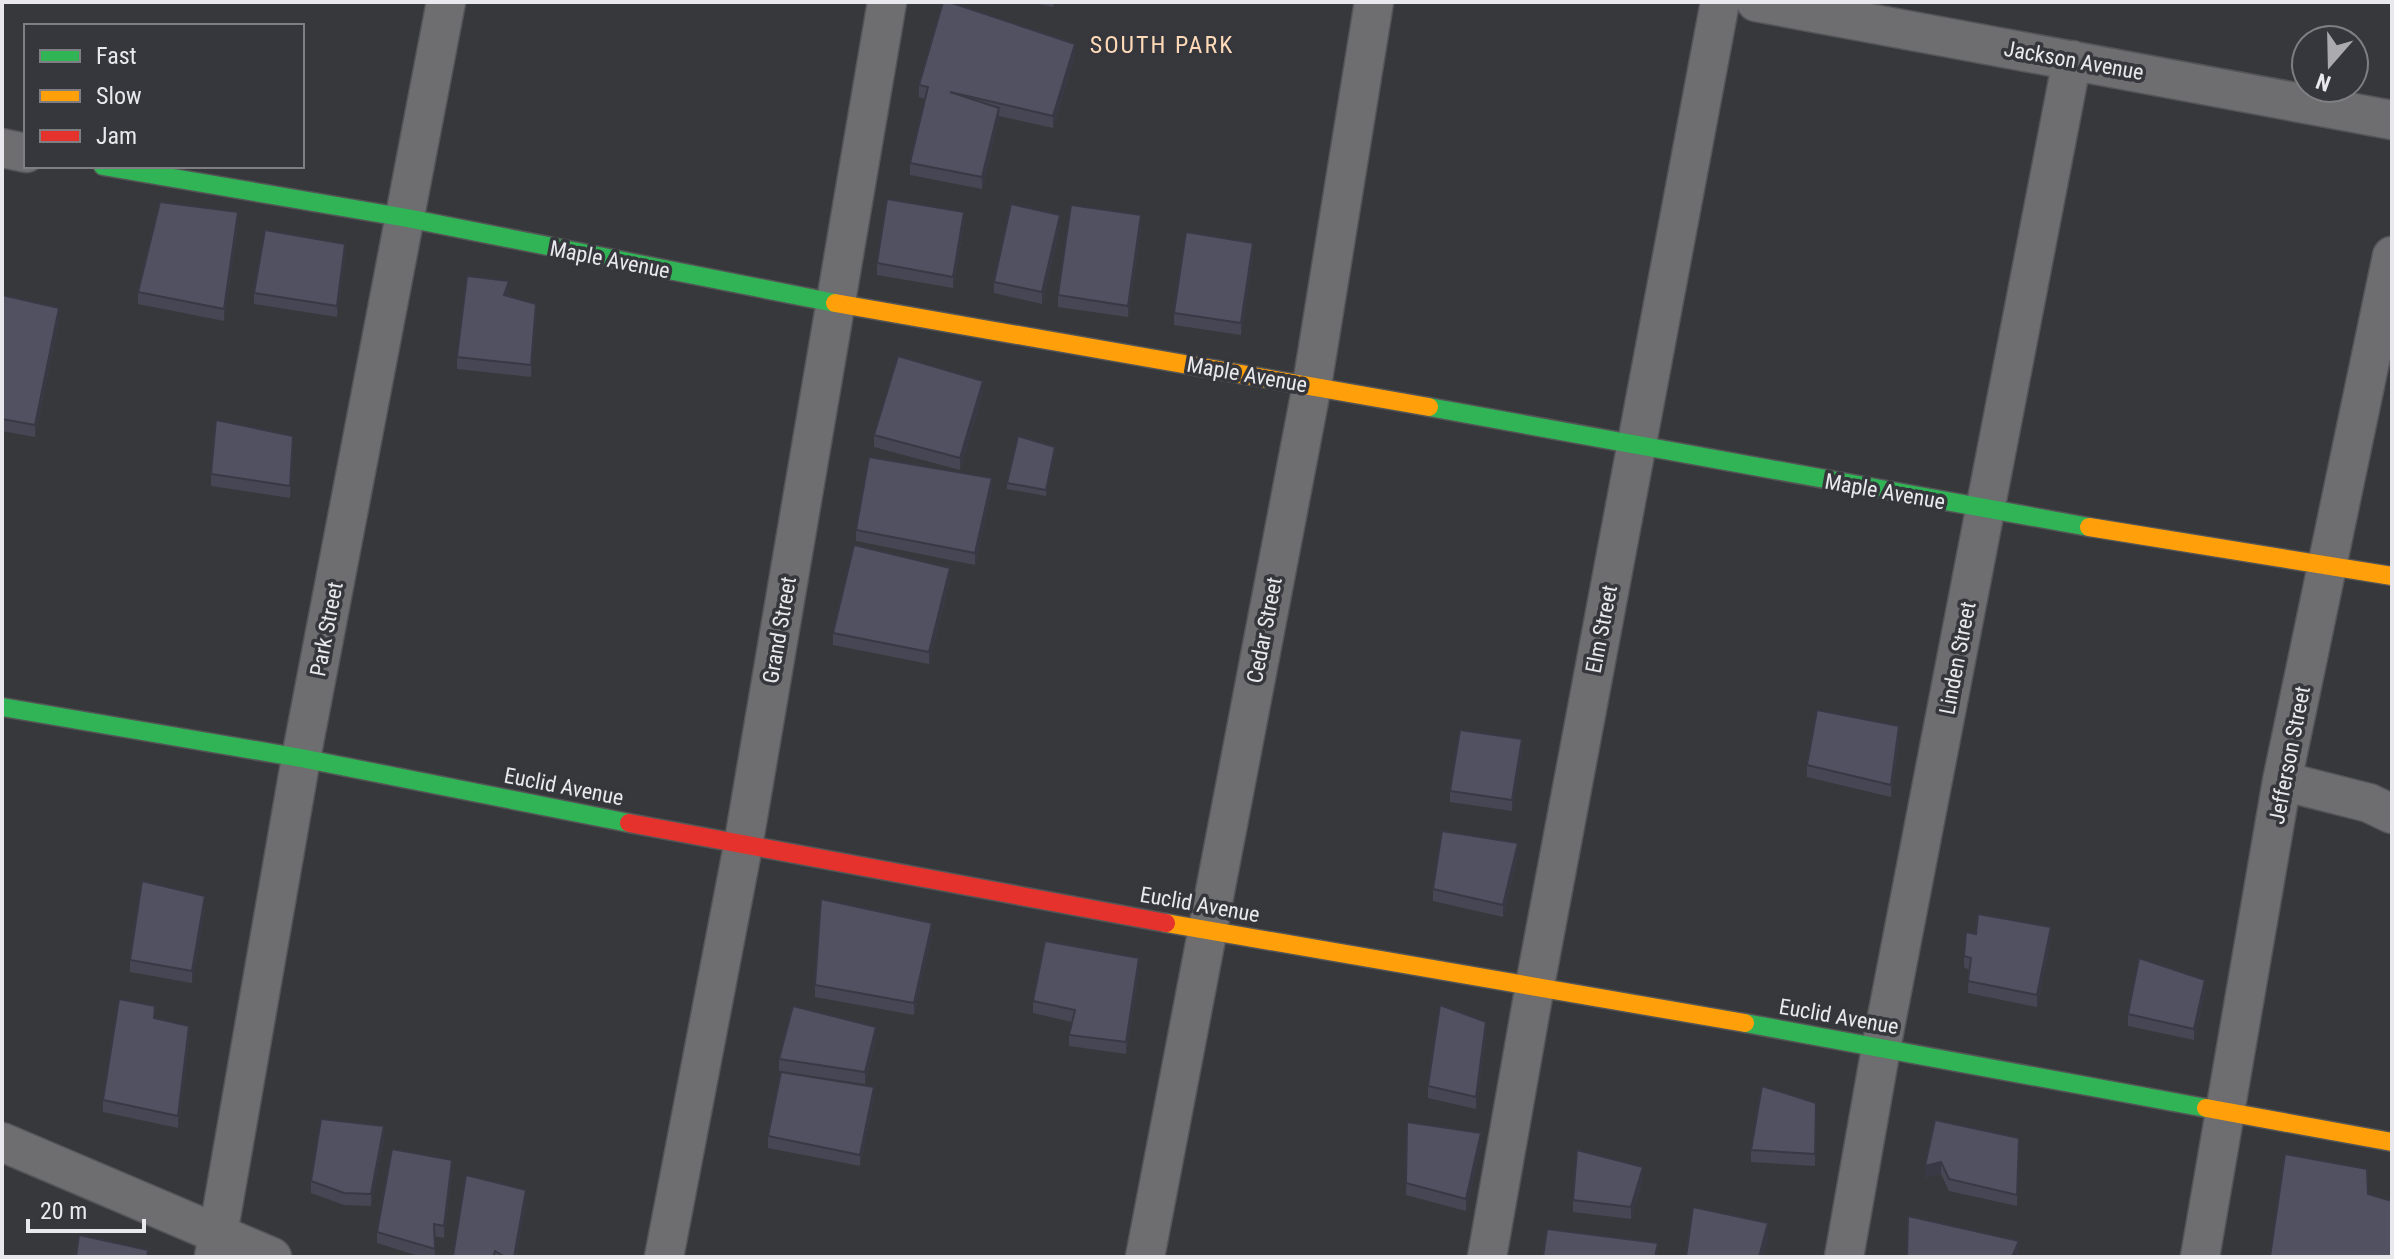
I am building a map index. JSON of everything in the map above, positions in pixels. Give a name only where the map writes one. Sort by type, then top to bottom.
[{"type":"street","name":"Park Street","points":[[216,1246],[301,758],[446,2]]},
{"type":"street","name":"Grand Street","points":[[664,1257],[743,846],[833,303],[887,2]]},
{"type":"street","name":"Cedar Street","points":[[1145,1257],[1205,930],[1312,385],[1374,2]]},
{"type":"street","name":"Elm Street","points":[[1487,1257],[1635,445],[1720,2]]},
{"type":"street","name":"Jackson Avenue","points":[[1756,2],[2392,120]]},
{"type":"street","name":"Linden Street","points":[[1844,1257],[1881,1048],[2072,60]]},
{"type":"street","points":[[2,148],[24,153]]},
{"type":"street","name":"Maple Avenue","points":[[115,168],[407,218],[833,303],[1312,385],[1985,510],[2327,563],[2392,576]]},
{"type":"street","name":"Jefferson Street","points":[[2200,1257],[2282,781],[2392,256]]},
{"type":"street","name":"Euclid Avenue","points":[[2,707],[301,758],[743,846],[1205,930],[1535,985],[2392,1142]]},
{"type":"street","points":[[2282,781],[2369,803],[2392,814]]},
{"type":"street","points":[[2,1142],[216,1246],[272,1257]]},
{"type":"building","points":[[943,2],[1075,44],[1053,116],[950,92],[999,108],[982,177],[910,163],[928,87],[919,85]]},
{"type":"building","points":[[887,199],[964,212],[953,277],[877,263]]},
{"type":"building","points":[[160,202],[238,212],[224,309],[138,292]]},
{"type":"building","points":[[1011,204],[1060,215],[1042,292],[994,282]]},
{"type":"building","points":[[1071,205],[1141,215],[1128,306],[1058,295]]},
{"type":"building","points":[[265,230],[345,244],[337,306],[254,293]]},
{"type":"building","points":[[1186,232],[1253,243],[1241,323],[1174,313]]},
{"type":"building","points":[[467,276],[509,281],[504,295],[536,304],[531,365],[457,357]]},
{"type":"building","points":[[2,295],[59,308],[35,425],[2,419]]},
{"type":"building","points":[[898,356],[983,381],[960,458],[874,435]]},
{"type":"building","points":[[216,420],[293,436],[290,486],[211,474]]},
{"type":"building","points":[[1018,436],[1055,447],[1046,490],[1007,483]]},
{"type":"building","points":[[869,457],[992,478],[975,553],[856,530]]},
{"type":"building","points":[[854,545],[950,568],[929,652],[833,633]]},
{"type":"building","points":[[1817,710],[1899,726],[1891,785],[1807,765]]},
{"type":"building","points":[[1460,730],[1522,739],[1512,800],[1450,791]]},
{"type":"building","points":[[1442,831],[1518,843],[1503,905],[1433,889]]},
{"type":"building","points":[[142,881],[205,896],[192,971],[130,960]]},
{"type":"building","points":[[821,899],[932,923],[914,1003],[815,985]]},
{"type":"building","points":[[1978,914],[2051,927],[2037,995],[1968,981],[1971,958],[1964,956],[1966,932],[1976,934]]},
{"type":"building","points":[[1045,941],[1139,958],[1126,1042],[1069,1035],[1075,1010],[1033,1001]]},
{"type":"building","points":[[2139,958],[2205,980],[2194,1029],[2128,1014]]},
{"type":"building","points":[[119,999],[155,1006],[154,1018],[189,1026],[178,1116],[103,1100]]},
{"type":"building","points":[[1440,1005],[1486,1022],[1476,1097],[1428,1086]]},
{"type":"building","points":[[793,1006],[876,1027],[865,1072],[779,1059]]},
{"type":"building","points":[[781,1072],[874,1087],[860,1155],[768,1136]]},
{"type":"building","points":[[1762,1086],[1816,1103],[1815,1154],[1751,1150]]},
{"type":"building","points":[[321,1119],[384,1126],[371,1194],[344,1193],[311,1181]]},
{"type":"building","points":[[1935,1120],[2019,1138],[2017,1195],[1949,1179],[1941,1162],[1925,1166]]},
{"type":"building","points":[[1407,1122],[1481,1133],[1466,1199],[1406,1183]]},
{"type":"building","points":[[392,1149],[452,1160],[444,1226],[434,1224],[435,1249],[377,1232]]},
{"type":"building","points":[[1577,1150],[1643,1167],[1631,1207],[1573,1200]]},
{"type":"building","points":[[2285,1154],[2367,1169],[2368,1194],[2392,1201],[2392,1257],[2270,1257]]},
{"type":"building","points":[[466,1175],[526,1190],[514,1257],[505,1257],[495,1251],[493,1257],[453,1256]]},
{"type":"building","points":[[1693,1207],[1768,1223],[1759,1257],[1686,1257]]},
{"type":"building","points":[[1908,1216],[2019,1241],[2012,1257],[1907,1257]]},
{"type":"building","points":[[1547,1229],[1658,1243],[1655,1257],[1543,1257]]},
{"type":"building","points":[[79,1235],[148,1250],[147,1257],[76,1257]]},
{"type":"traffic: fast","points":[[115,168],[407,218],[835,303]]},
{"type":"traffic: fast","points":[[1429,407],[2089,527]]},
{"type":"traffic: fast","points":[[2,707],[301,758],[629,823]]},
{"type":"traffic: fast","points":[[1745,1023],[2206,1108]]},
{"type":"traffic: slow","points":[[835,303],[1429,407]]},
{"type":"traffic: slow","points":[[2089,527],[2392,576]]},
{"type":"traffic: slow","points":[[1166,923],[1745,1023]]},
{"type":"traffic: slow","points":[[2206,1108],[2392,1142]]},
{"type":"traffic: jam","points":[[629,823],[1166,923]]},
{"type":"district","name":"SOUTH PARK","points":[[1162,45]]}]
